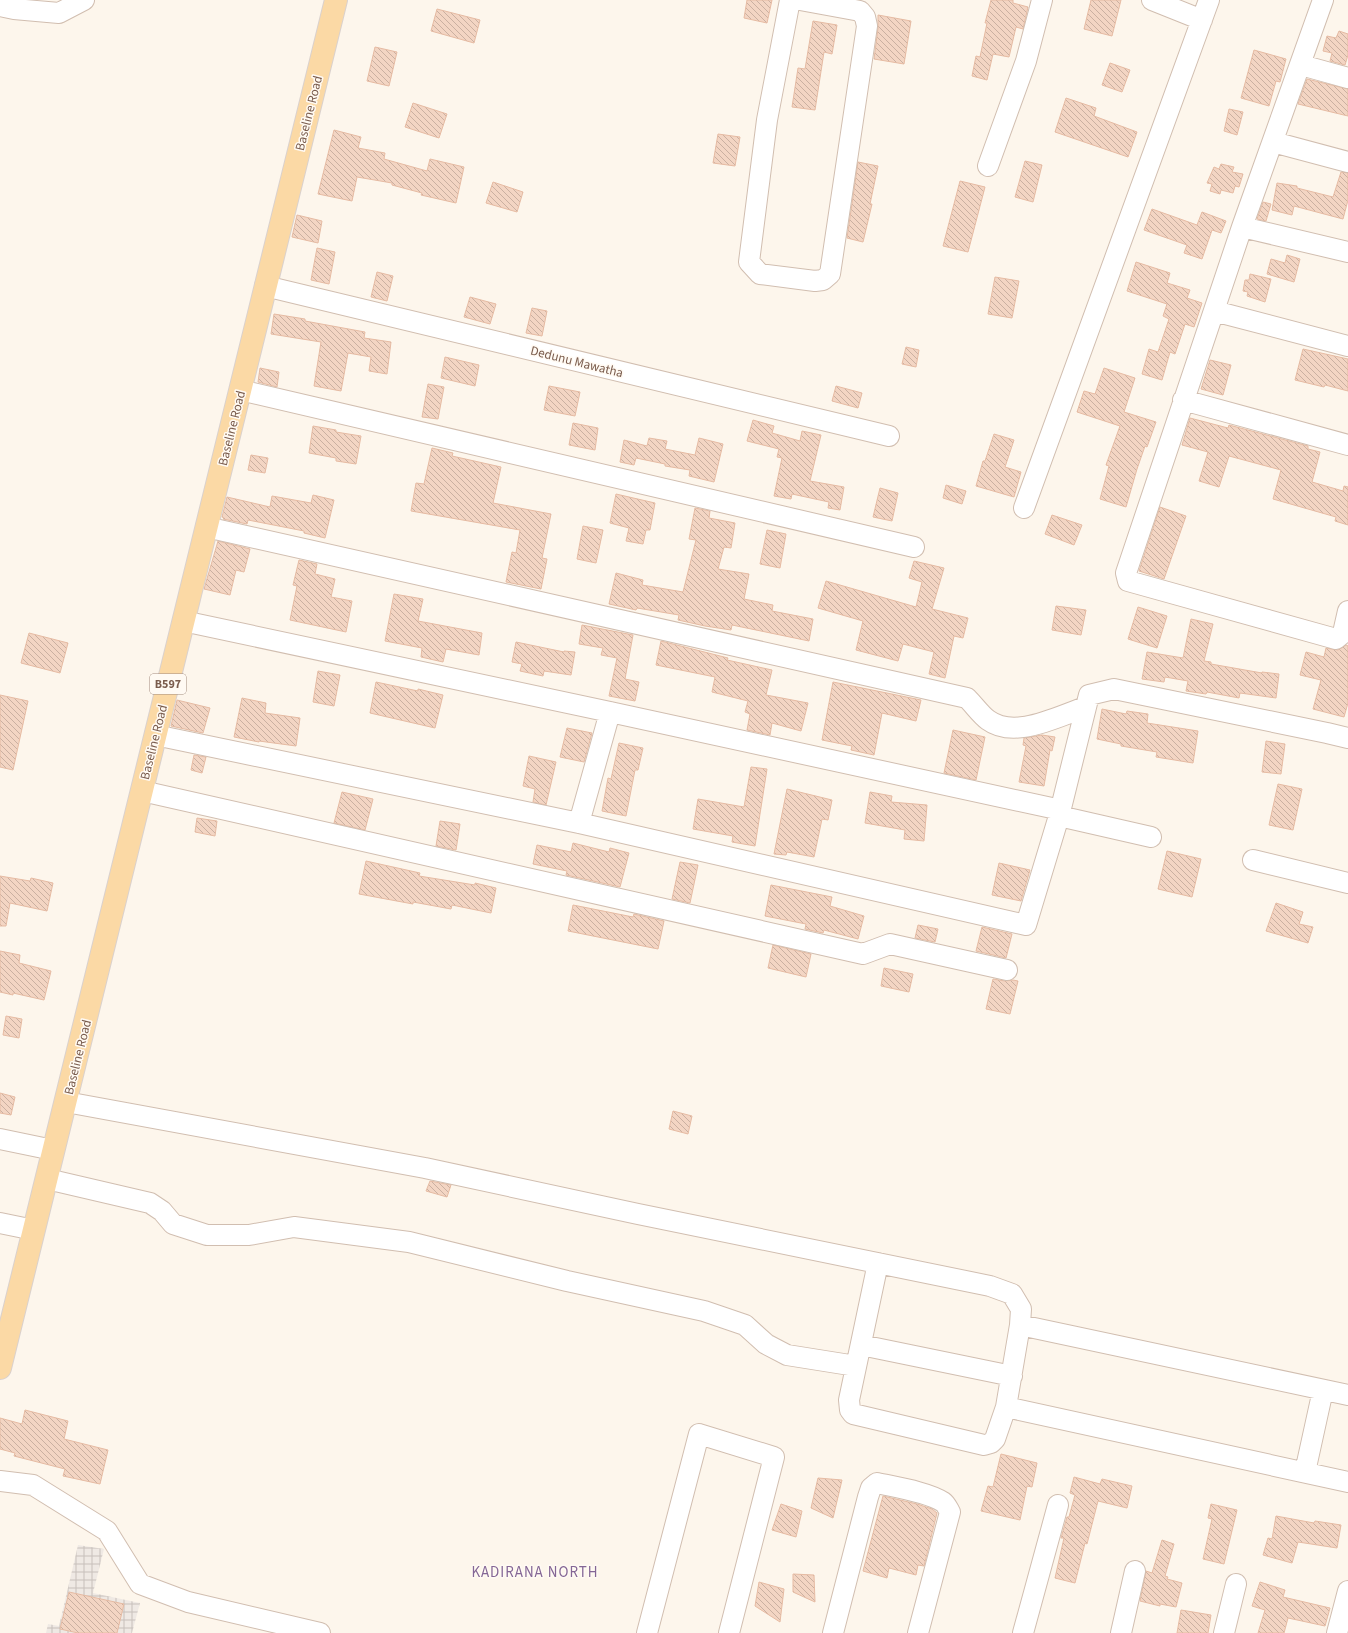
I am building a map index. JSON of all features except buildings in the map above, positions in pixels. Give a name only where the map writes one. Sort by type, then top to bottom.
[{"type":"main road","name":"Baseline Road","points":[[0,1368],[336,0]]},
{"type":"street","points":[[0,6],[14,9],[59,13],[84,0]]},
{"type":"street","points":[[790,0],[767,120],[749,262],[760,274],[815,281],[823,280],[830,274],[867,26],[865,17],[860,11],[800,0]]},
{"type":"street","points":[[988,166],[1026,61],[1042,0]]},
{"type":"street","points":[[1152,0],[1202,20]]},
{"type":"street","points":[[1024,508],[1209,0]]},
{"type":"street","points":[[1323,0],[1242,227],[1126,574],[1128,581],[1336,639],[1342,633],[1348,611]]},
{"type":"street","points":[[1301,65],[1348,78]]},
{"type":"street","points":[[1273,142],[1348,162]]},
{"type":"street","points":[[1242,227],[1348,252]]},
{"type":"street","name":"Dedunu Mawatha","points":[[265,286],[889,436]]},
{"type":"street","points":[[1214,311],[1348,346]]},
{"type":"street","points":[[240,390],[914,546]]},
{"type":"street","points":[[1183,400],[1348,445]]},
{"type":"street","points":[[206,527],[967,698],[989,720],[1008,728],[1038,725],[1086,707]]},
{"type":"street","points":[[183,621],[610,712],[1060,813],[1151,837]]},
{"type":"street","points":[[155,735],[579,823],[1026,925],[1060,813],[1089,695],[1114,689],[1348,738]]},
{"type":"street","points":[[579,823],[610,712]]},
{"type":"street","points":[[142,791],[863,954],[890,944],[1007,970]]},
{"type":"street","points":[[1253,860],[1348,883]]},
{"type":"street","points":[[66,1102],[425,1168],[638,1214],[878,1263],[990,1286],[1012,1294],[1021,1309],[1020,1325],[1006,1407],[994,1439],[991,1443],[984,1445],[858,1416],[853,1414],[850,1410],[849,1400],[878,1263]]},
{"type":"street","points":[[0,1139],[53,1150]]},
{"type":"street","points":[[47,1179],[150,1203],[162,1211],[173,1224],[207,1235],[249,1235],[294,1227],[410,1242],[567,1281],[704,1311],[745,1325],[766,1344],[787,1355],[856,1366]]},
{"type":"street","points":[[0,1222],[34,1230]]},
{"type":"street","points":[[1020,1325],[1348,1395]]},
{"type":"street","points":[[861,1345],[1012,1376]]},
{"type":"street","points":[[1305,1472],[1323,1390]]},
{"type":"street","points":[[1006,1407],[1348,1482]]},
{"type":"street","points":[[647,1633],[698,1434],[774,1457],[729,1633]]},
{"type":"street","points":[[0,1482],[33,1484],[107,1531],[140,1584],[188,1602],[320,1633]]},
{"type":"street","points":[[833,1633],[868,1496],[871,1488],[877,1483],[933,1498],[944,1503],[950,1512],[918,1633]]},
{"type":"street","points":[[1023,1633],[1058,1505]]},
{"type":"street","points":[[1121,1633],[1135,1571]]},
{"type":"street","points":[[1224,1633],[1236,1584]]},
{"type":"street","points":[[1337,1633],[1348,1591]]},
{"type":"shaded area","points":[[78,1545],[104,1549],[93,1593],[140,1603],[132,1633],[46,1633],[48,1624],[59,1626]]},
{"type":"district","name":"KADIRANA NORTH","points":[[535,1572]]}]
